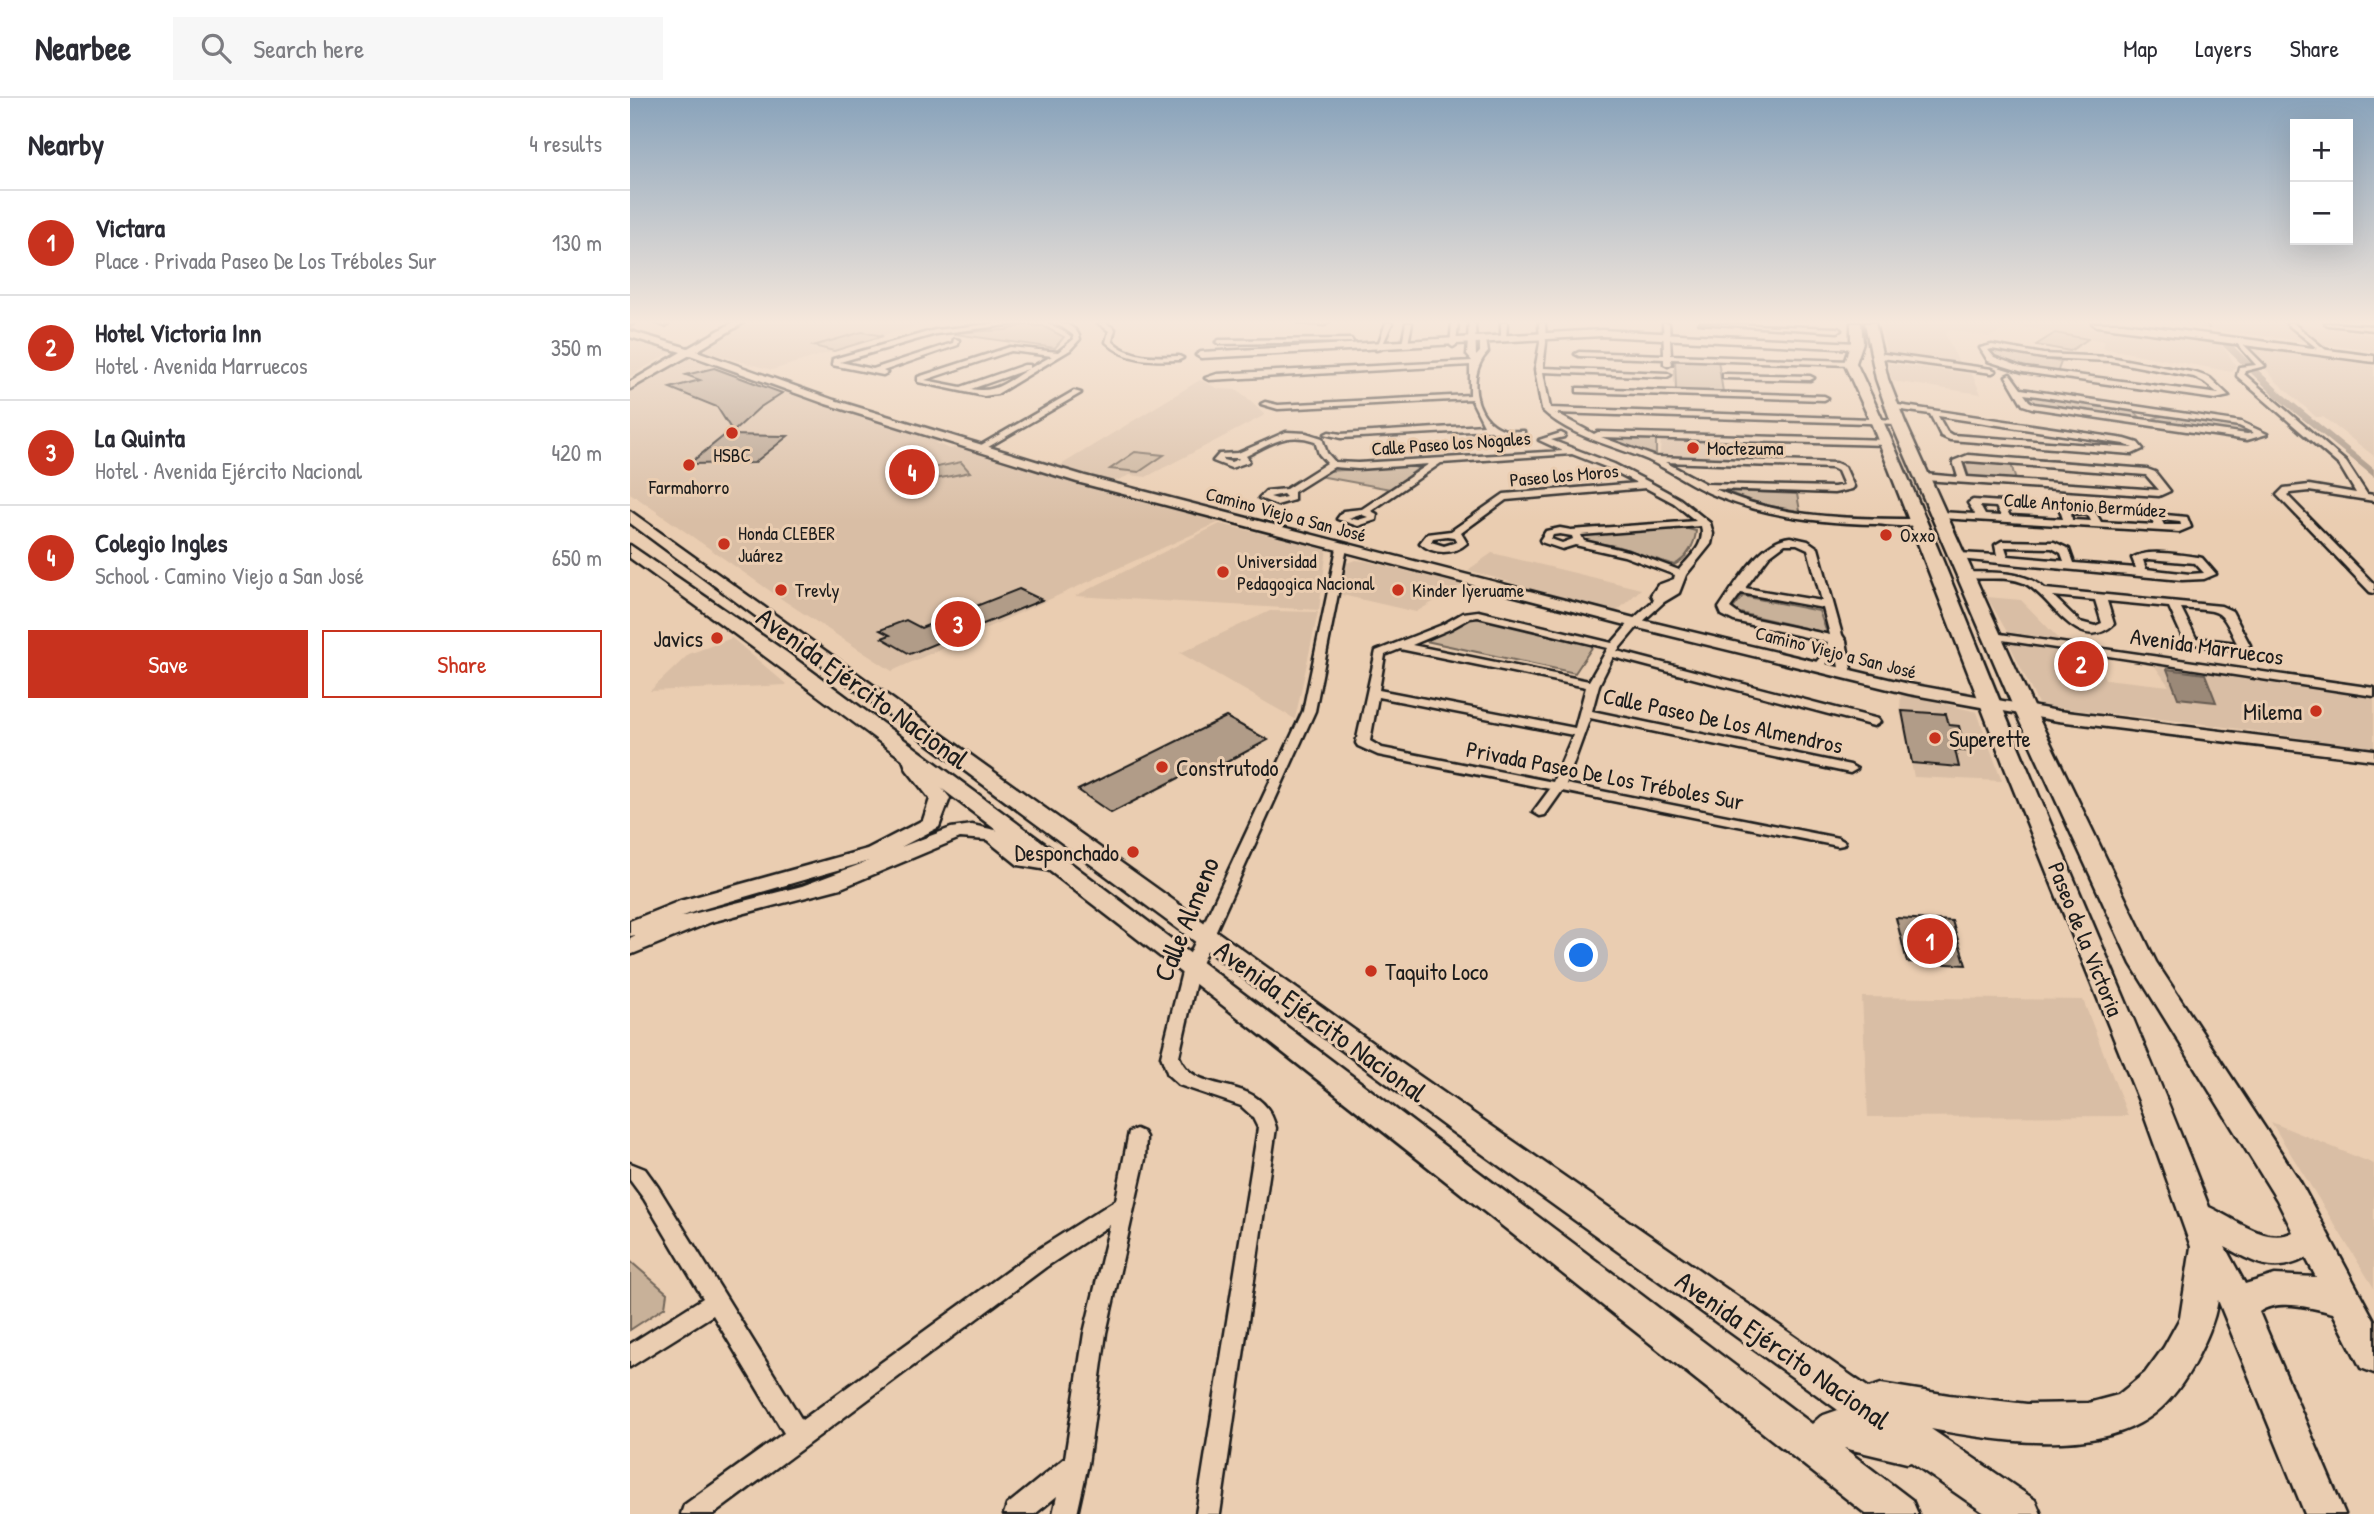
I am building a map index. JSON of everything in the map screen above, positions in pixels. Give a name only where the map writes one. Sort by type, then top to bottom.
[{"type":"main road","name":"Paseo de la Victoria","points":[[1876,389],[1884,414],[1932,515],[1963,566],[2025,711],[2144,964],[2288,1190],[2374,1356]]},
{"type":"main road","name":"Paseo de la Victoria","points":[[1884,414],[1924,477],[1932,515],[1993,706],[2203,1232],[2239,1307],[2325,1514]]},
{"type":"main road","name":"Avenida Ejército Nacional","points":[[630,516],[740,613],[910,755],[1059,866],[1898,1514]]},
{"type":"main road","name":"Avenida Ejército Nacional","points":[[630,550],[661,574],[703,600],[784,630],[1206,938],[1865,1408],[2021,1514]]},
{"type":"main road","points":[[1865,1408],[1881,1402],[1949,1414],[2027,1423],[2088,1422],[2128,1410],[2158,1386],[2177,1359],[2197,1321],[2203,1232],[2265,1251],[2284,1253],[2313,1238]]},
{"type":"main road","points":[[2239,1307],[2245,1300],[2274,1292],[2310,1291],[2346,1300]]},
{"type":"main road","points":[[1826,1459],[1823,1444],[1827,1434],[1844,1428],[1925,1449]]},
{"type":"street","name":"Camino Viejo a San José","points":[[796,389],[1081,479],[1635,623],[1846,674],[2025,711],[2374,755]]},
{"type":"street","points":[[958,389],[984,394],[1001,389]]},
{"type":"street","points":[[1407,430],[1335,430],[1329,434],[1341,436],[1488,426],[1472,394],[1472,389]]},
{"type":"street","points":[[1542,389],[1546,410],[1583,434],[1654,459],[1833,465],[1842,469],[1849,487],[1834,490],[1702,486]]},
{"type":"street","points":[[1728,389],[1736,437]]},
{"type":"street","points":[[2019,389],[2026,403],[2035,406],[2247,437],[2263,435],[2254,428],[2241,424],[2024,389]]},
{"type":"street","points":[[2160,389],[2223,398],[2225,396],[2217,389]]},
{"type":"street","points":[[2257,389],[2343,464],[2362,494]]},
{"type":"street","points":[[1580,390],[1824,398]]},
{"type":"street","points":[[980,448],[1077,393]]},
{"type":"street","points":[[1367,399],[1278,407],[1265,404],[1273,400],[1472,394]]},
{"type":"street","points":[[1546,410],[1732,415],[1933,413],[2125,442],[2139,449],[2132,451],[1947,436],[1933,413]]},
{"type":"street","points":[[2137,422],[2143,410]]},
{"type":"street","points":[[1583,434],[1736,437],[1884,414]]},
{"type":"street","points":[[1990,421],[2006,441]]},
{"type":"street","points":[[1240,455],[1281,435],[1299,434],[1319,440],[1323,454],[1332,464],[1287,492]]},
{"type":"street","points":[[1540,812],[1558,786],[1580,733],[1594,685],[1613,650],[1635,623],[1660,600],[1675,591],[1679,578],[1706,544],[1705,523],[1685,506],[1611,466],[1543,440],[1560,435]]},
{"type":"street","name":"Calle Paseo los Nogales","points":[[1332,464],[1358,466],[1572,453]]},
{"type":"street","points":[[1924,477],[2159,493],[2165,491],[2152,474],[2147,472],[1968,458],[1957,461],[1963,479]]},
{"type":"street","name":"Calle Antonio Bermúdez","points":[[1654,459],[1702,486],[1736,501],[1838,519],[1983,515],[2179,529]]},
{"type":"street","points":[[1365,511],[1442,461]]},
{"type":"street","name":"Paseo los Moros","points":[[1453,534],[1504,497],[1649,485]]},
{"type":"street","points":[[2374,498],[2362,494],[2293,488],[2283,492],[2374,590]]},
{"type":"street","points":[[1983,515],[1973,503],[1997,503],[2002,506],[2006,517]]},
{"type":"street","points":[[1679,578],[1627,554],[1574,538],[1705,523]]},
{"type":"street","points":[[1836,639],[1738,619],[1726,613],[1724,608],[1774,545],[1784,541],[1798,542],[1813,548],[1846,674]]},
{"type":"street","points":[[2003,558],[2000,545],[2005,543],[2054,545],[2065,551],[2070,565]]},
{"type":"street","name":"Calle Almeno","points":[[1208,1514],[1268,1128],[1261,1109],[1252,1102],[1191,1082],[1171,1068],[1170,1056],[1191,968],[1309,710],[1342,548]]},
{"type":"street","points":[[1963,566],[2003,558],[2142,572],[2200,577],[2211,574],[2198,560],[2149,555],[2137,558],[2142,572]]},
{"type":"street","points":[[1963,566],[2028,582],[2043,592],[2072,623],[2086,628],[2104,628],[2108,624],[2101,597]]},
{"type":"street","points":[[1740,590],[1829,606]]},
{"type":"street","points":[[2043,592],[2217,608],[2226,612],[2244,645],[2235,648],[2193,641],[2189,638],[2174,605]]},
{"type":"street","points":[[1580,733],[1374,693],[1377,659],[1380,653],[1395,645],[1429,634],[1467,615],[1491,615],[1874,722]]},
{"type":"street","name":"Avenida Marruecos","points":[[1993,636],[2374,692]]},
{"type":"street","points":[[1818,667],[1836,639]]},
{"type":"street","points":[[1395,645],[1594,685]]},
{"type":"street","name":"Privada Paseo De Los Tréboles Sur","points":[[1374,693],[1363,740],[1365,746],[1481,773],[1838,842]]},
{"type":"street","name":"Calle Paseo De Los Almendros","points":[[1586,713],[1850,769]]},
{"type":"street","points":[[910,755],[916,770],[940,798],[932,832]]},
{"type":"street","points":[[632,939],[832,883],[932,832],[972,831],[993,835],[1025,861],[1059,866]]},
{"type":"street","points":[[1065,1514],[1076,1464],[1095,1334],[1122,1206],[1135,1159],[1136,1137]]},
{"type":"street","points":[[630,1171],[638,1175],[799,1436]]},
{"type":"street","points":[[693,1514],[1039,1260],[1122,1206]]},
{"type":"street","points":[[630,1356],[717,1301]]},
{"type":"street","points":[[1016,1514],[1076,1464]]},
{"type":"shaded area","points":[[630,389],[786,389],[940,441],[935,443],[950,449],[958,447],[1222,521],[892,671],[786,602],[630,493]]},
{"type":"shaded area","points":[[1185,389],[1238,390],[1265,415],[1146,477],[1130,475],[1113,482],[1091,477],[1092,474],[1056,468]]},
{"type":"shaded area","points":[[1723,389],[1723,392],[1676,391]]},
{"type":"shaded area","points":[[1947,389],[1979,389],[1981,394]]},
{"type":"shaded area","points":[[2285,389],[2374,389],[2374,456],[2323,417],[2316,417]]},
{"type":"shaded area","points":[[2028,397],[2132,410],[2139,416],[2129,419],[2034,405]]},
{"type":"shaded area","points":[[2166,415],[2246,427],[2255,434],[2162,423],[2155,418]]},
{"type":"shaded area","points":[[1601,436],[1656,438],[1656,455],[1604,439]]},
{"type":"shaded area","name":"Moctezuma","points":[[1661,438],[1725,441],[1728,457],[1660,454]]},
{"type":"shaded area","points":[[1135,452],[1164,455],[1139,472],[1110,469]]},
{"type":"shaded area","points":[[1964,461],[2011,464],[2016,481],[1969,477]]},
{"type":"shaded area","points":[[961,462],[970,472],[907,485],[899,475]]},
{"type":"shaded area","points":[[1408,466],[1419,468],[1390,489],[1319,476],[1328,471]]},
{"type":"shaded area","points":[[1727,491],[1797,494],[1800,511],[1753,502]]},
{"type":"shaded area","name":"Universidad Pedagogica Nacional","points":[[1220,524],[1327,548],[1319,610],[1075,596]]},
{"type":"shaded area","points":[[1684,528],[1696,531],[1694,541],[1690,551],[1674,565],[1616,546],[1585,541],[1583,537],[1586,534]]},
{"type":"shaded area","points":[[1492,553],[1641,589],[1615,613],[1468,570]]},
{"type":"shaded area","name":"Kinder Iyeruame","points":[[1356,560],[1462,585],[1416,612],[1342,595],[1346,563]]},
{"type":"shaded area","points":[[1743,596],[1819,611],[1827,633],[1731,611]]},
{"type":"shaded area","points":[[1987,597],[2021,600],[2060,640],[2007,632]]},
{"type":"shaded area","points":[[1270,611],[1318,612],[1295,719],[1180,653]]},
{"type":"shaded area","points":[[1474,616],[1595,643],[1575,673],[1426,641]]},
{"type":"shaded area","points":[[732,638],[787,685],[650,691],[689,654]]},
{"type":"shaded area","points":[[2009,643],[2094,656],[2105,679],[2169,686],[2154,665],[2374,696],[2374,748],[2197,723],[2039,706]]},
{"type":"shaded area","points":[[2167,669],[2205,674],[2216,702],[2178,698]]},
{"type":"shaded area","points":[[1901,693],[1977,712],[2002,781],[1914,777],[1900,711]]},
{"type":"shaded area","points":[[1862,997],[2083,1000],[2128,1116],[1868,1117]]},
{"type":"shaded area","points":[[2271,1122],[2374,1164],[2374,1288],[2356,1259]]},
{"type":"shaded area","points":[[630,1261],[667,1293],[665,1307],[630,1330]]},
{"type":"building","points":[[673,389],[771,389],[782,393],[759,408],[733,432],[717,407]]},
{"type":"building","points":[[725,435],[788,436],[754,463],[689,464]]},
{"type":"building","points":[[1019,589],[1042,600],[910,654],[882,638],[890,635],[880,630],[906,620],[921,628]]},
{"type":"building","name":"Superette","points":[[1902,711],[1946,714],[1949,725],[1959,726],[1965,751],[1955,750],[1959,767],[1912,763]]},
{"type":"building","name":"Construtodo","points":[[1226,717],[1268,740],[1212,770],[1204,765],[1111,813],[1078,790]]},
{"type":"building","points":[[1896,918],[1952,921],[1966,965],[1907,962]]},
{"type":"waterway","points":[[2273,389],[2374,474]]},
{"type":"place","name":"HSBC","points":[[732,433]]},
{"type":"place","name":"Moctezuma","points":[[1693,448]]},
{"type":"place","name":"Farmahorro","points":[[689,465]]},
{"type":"place","name":"Colegio Ingles","points":[[912,472]]},
{"type":"place","name":"Oxxo","points":[[1886,535]]},
{"type":"place","name":"Honda CLEBER Juárez","points":[[724,544]]},
{"type":"place","name":"Universidad Pedagogica Nacional","points":[[1223,572]]},
{"type":"place","name":"Trevly","points":[[781,590]]},
{"type":"place","name":"Kinder Iyeruame","points":[[1398,590]]},
{"type":"place","name":"La Quinta","points":[[958,624]]},
{"type":"place","name":"Javics","points":[[717,638]]},
{"type":"place","name":"Hotel Victoria Inn","points":[[2081,664]]},
{"type":"place","name":"Milema","points":[[2316,711]]},
{"type":"place","name":"Superette","points":[[1935,738]]},
{"type":"place","name":"Construtodo","points":[[1162,767]]},
{"type":"place","name":"Desponchado","points":[[1133,852]]},
{"type":"place","name":"Victara","points":[[1930,941]]},
{"type":"place","name":"Taquito Loco","points":[[1371,971]]}]
